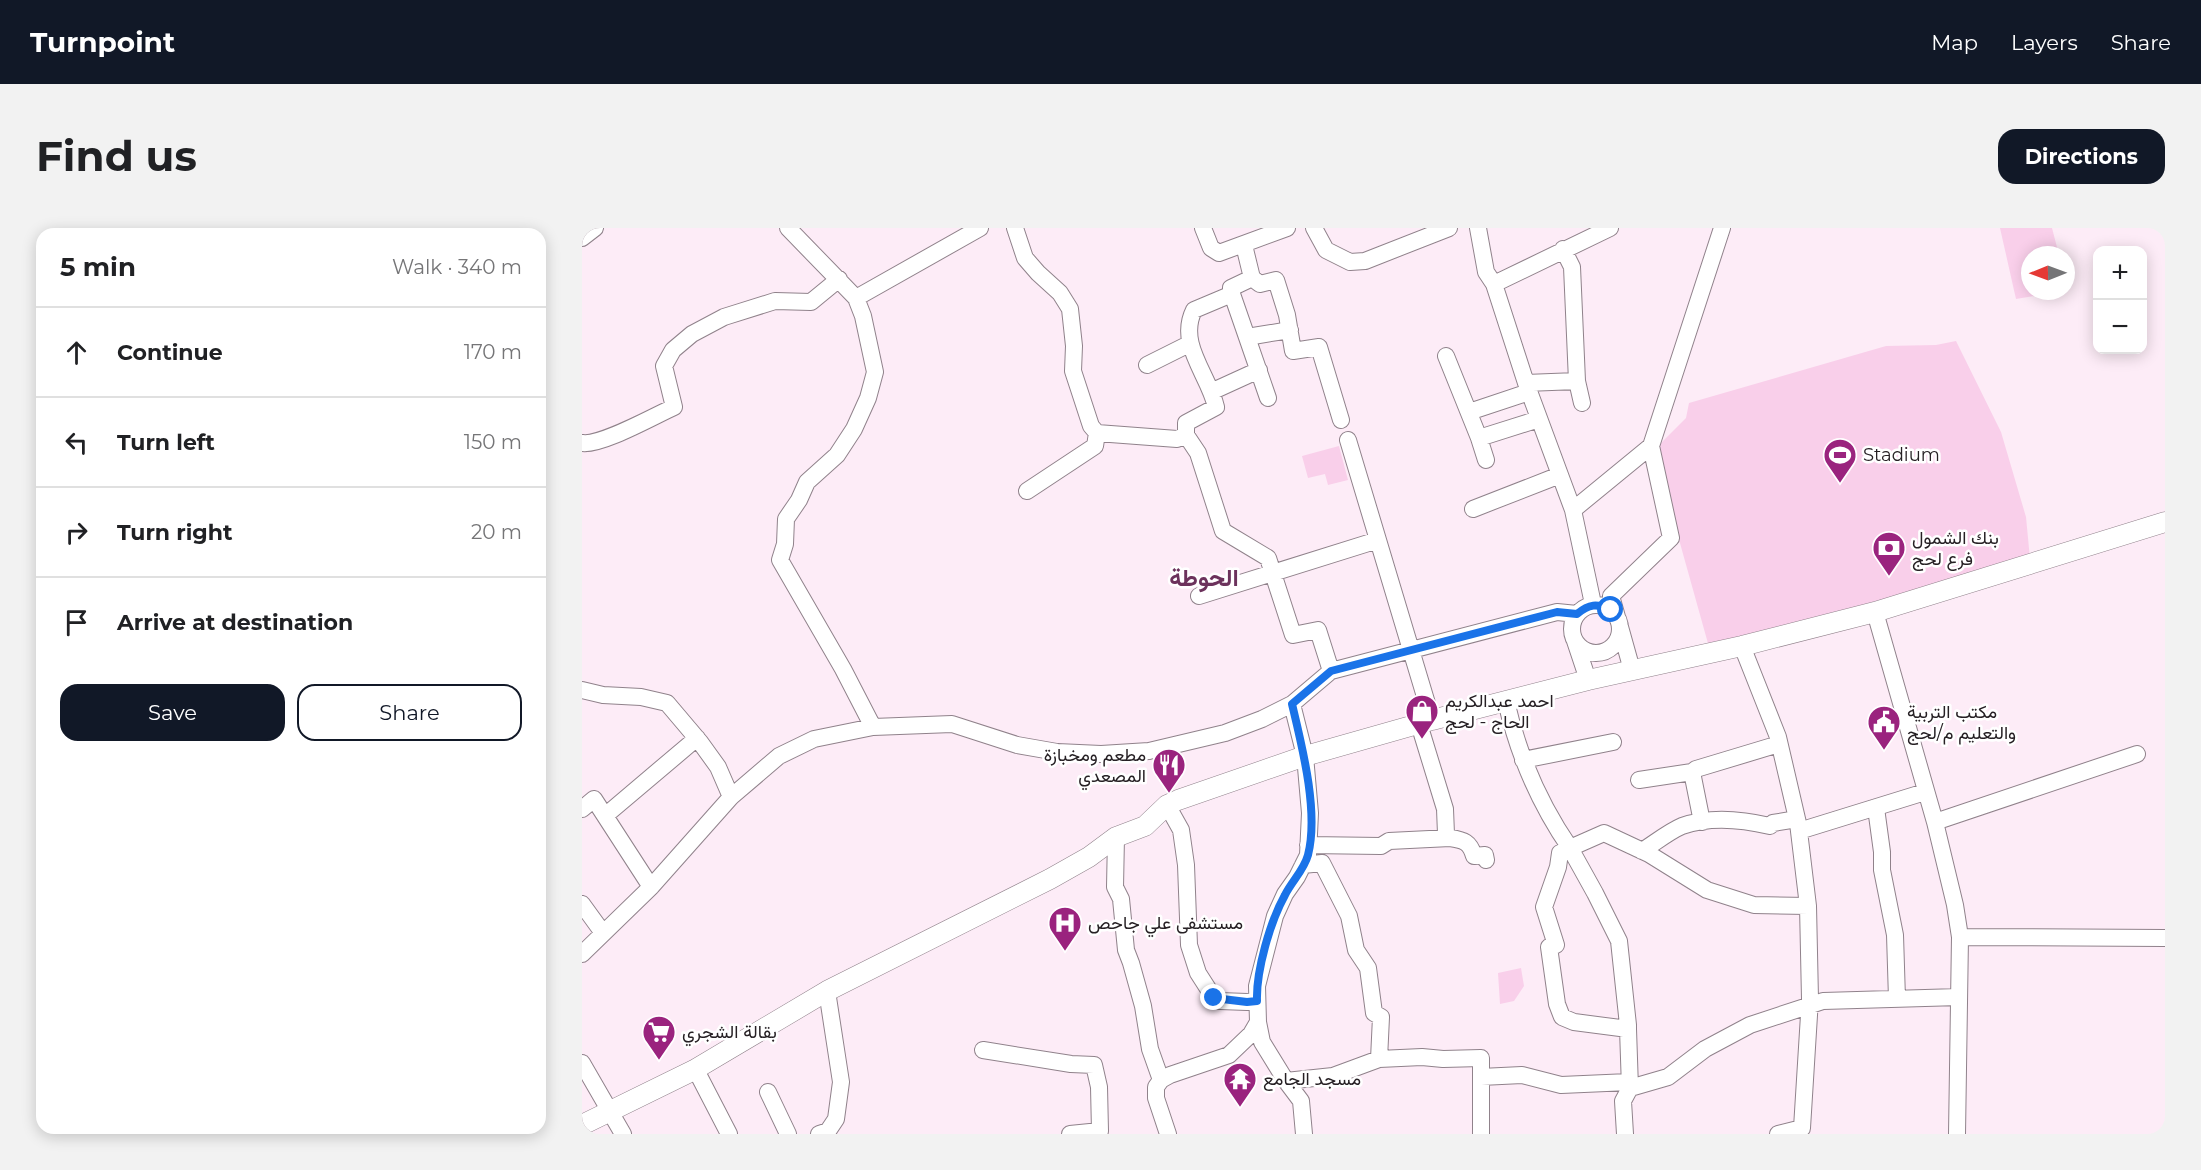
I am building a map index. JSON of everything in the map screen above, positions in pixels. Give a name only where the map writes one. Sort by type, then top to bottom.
[{"type":"main road","points":[[582,1125],[693,1070],[827,991],[1050,879],[1089,857],[1116,837],[1145,826],[1167,805],[1305,756],[1588,680],[1742,646],[1875,612],[2165,522]]},
{"type":"street","points":[[582,238],[595,228]]},
{"type":"street","points":[[789,228],[856,298],[863,316],[875,372],[868,398],[854,429],[837,455],[807,482],[799,500],[786,519],[785,544],[780,560],[843,669],[873,728]]},
{"type":"street","points":[[856,298],[980,228]]},
{"type":"street","points":[[1015,228],[1025,258],[1060,293],[1070,309],[1074,346],[1073,371],[1091,426],[1097,433],[1177,439],[1186,435]]},
{"type":"street","points":[[1203,228],[1211,248],[1219,253],[1287,228]]},
{"type":"street","points":[[1314,228],[1326,250],[1350,262],[1365,261],[1449,228]]},
{"type":"street","points":[[1478,228],[1486,272],[1494,284],[1528,387],[1573,510],[1593,604]]},
{"type":"street","points":[[1494,284],[1610,228]]},
{"type":"street","points":[[1632,670],[1611,596],[1671,538],[1651,446],[1722,228]]},
{"type":"street","points":[[1244,245],[1252,278],[1260,284],[1276,280],[1290,330],[1293,351],[1319,347],[1341,420]]},
{"type":"street","points":[[1563,249],[1572,267],[1577,381],[1582,403]]},
{"type":"street","points":[[1252,278],[1231,288],[1268,398]]},
{"type":"street","points":[[582,443],[589,444],[618,433],[674,407],[664,366],[673,350],[692,334],[724,317],[775,301],[811,302],[839,279]]},
{"type":"street","points":[[1232,294],[1194,310],[1191,316],[1189,344],[1213,391],[1216,407],[1186,423],[1186,435],[1198,453],[1223,531],[1268,558],[1293,635],[1318,630],[1331,671]]},
{"type":"street","points":[[1247,337],[1290,330]]},
{"type":"street","points":[[1147,365],[1189,344]]},
{"type":"street","points":[[1446,356],[1486,460]]},
{"type":"street","points":[[1213,391],[1259,370]]},
{"type":"street","points":[[1469,412],[1528,387],[1577,381]]},
{"type":"street","points":[[1479,438],[1539,418]]},
{"type":"street","points":[[1027,491],[1095,446],[1097,433]]},
{"type":"street","points":[[1348,441],[1411,652],[1445,809],[1446,834],[1450,838]]},
{"type":"street","points":[[1573,510],[1651,446]]},
{"type":"street","points":[[1473,509],[1560,475]]},
{"type":"street","points":[[1199,596],[1378,540]]},
{"type":"street","points":[[1575,640],[1589,652],[1608,650],[1615,644],[1619,635],[1618,621],[1611,610],[1603,605],[1593,604],[1577,614],[1572,631],[1588,680]]},
{"type":"street","points":[[582,954],[651,887],[731,797],[779,756],[814,739],[873,728],[952,724],[1017,745],[1056,752],[1101,754],[1149,751],[1225,733],[1262,719],[1292,704],[1331,671],[1411,652],[1557,612],[1577,614]]},
{"type":"street","points":[[1875,612],[1935,822],[1955,905],[1960,937],[1956,1134]]},
{"type":"street","points":[[1742,646],[1779,744],[1798,825],[1808,906],[1809,1005],[1803,1128],[1778,1134]]},
{"type":"street","points":[[582,690],[603,695],[641,697],[666,703],[697,738],[718,767],[731,797]]},
{"type":"street","points":[[1506,701],[1523,760],[1552,822],[1570,848],[1619,941],[1628,1029],[1629,1085],[1623,1101],[1625,1134]]},
{"type":"street","points":[[1292,704],[1305,756],[1310,813],[1308,855],[1275,916],[1257,986],[1257,1001],[1262,1042],[1301,1101],[1304,1134]]},
{"type":"street","points":[[606,815],[697,738]]},
{"type":"street","points":[[1523,760],[1613,742]]},
{"type":"street","points":[[1639,780],[1692,772],[1779,744]]},
{"type":"street","points":[[1935,822],[2136,754]]},
{"type":"street","points":[[1692,772],[1702,822]]},
{"type":"street","points":[[1642,850],[1682,826],[1740,819],[1770,826],[1773,823],[1798,825],[1876,808],[1925,792]]},
{"type":"street","points":[[582,809],[594,799],[651,887]]},
{"type":"street","points":[[1167,805],[1181,830],[1186,865],[1189,945],[1198,973],[1214,998],[1257,1001]]},
{"type":"street","points":[[1876,808],[1882,870],[1895,935],[1897,999]]},
{"type":"street","points":[[1628,1029],[1574,1022],[1562,1017],[1557,1004],[1549,947],[1556,945],[1545,908],[1560,853],[1604,833],[1642,850],[1707,890],[1754,905],[1808,906]]},
{"type":"street","points":[[1116,837],[1115,887],[1121,899],[1126,950],[1143,1006],[1150,1049],[1161,1080]]},
{"type":"street","points":[[1308,845],[1381,846],[1389,841],[1450,838],[1466,841],[1472,847],[1474,856],[1485,855],[1486,860]]},
{"type":"street","points":[[1303,865],[1322,863],[1349,916],[1356,950],[1368,968],[1374,1013],[1381,1017],[1379,1059]]},
{"type":"street","points":[[582,903],[603,933]]},
{"type":"street","points":[[1960,937],[2165,939]]},
{"type":"street","points":[[826,1133],[836,1119],[841,1082],[827,991]]},
{"type":"street","points":[[1480,1077],[1522,1075],[1561,1085],[1629,1085],[1668,1077],[1705,1049],[1750,1025],[1809,1005],[1823,1002],[1959,997]]},
{"type":"street","points":[[1168,1134],[1155,1098],[1156,1087],[1161,1080],[1229,1055],[1251,1034],[1258,1022]]},
{"type":"street","points":[[983,1050],[1071,1064],[1094,1065],[1099,1087],[1100,1131],[1070,1134]]},
{"type":"street","points":[[1286,1081],[1333,1076],[1379,1059],[1481,1058],[1480,1134]]},
{"type":"street","points":[[582,1063],[623,1134]]},
{"type":"street","points":[[693,1070],[699,1076],[729,1134]]},
{"type":"street","points":[[768,1092],[788,1134]]},
{"type":"shaded area","points":[[2000,228],[2052,228],[2057,246],[2021,246],[2021,298],[2016,299]]},
{"type":"shaded area","name":"Stadium","points":[[1956,341],[2001,432],[2026,517],[2030,559],[1709,647],[1654,450],[1686,418],[1689,403],[1886,346],[1936,345]]},
{"type":"shaded area","points":[[1339,446],[1348,480],[1328,485],[1325,474],[1308,478],[1302,456]]},
{"type":"shaded area","points":[[1521,968],[1524,986],[1514,1001],[1500,1004],[1498,973]]},
{"type":"place","name":"Stadium","points":[[1840,484]]},
{"type":"place","name":"بنك الشمول فرع لحج","points":[[1889,577]]},
{"type":"place","name":"احمد عبدالكريم الحاج - لحج","points":[[1422,740]]},
{"type":"place","name":"مكتب التربية والتعليم م/لحج","points":[[1884,751]]},
{"type":"place","name":"مطعم ومخبازة المصعدي","points":[[1169,794]]},
{"type":"place","name":"مستشفى علي جاحص","points":[[1065,952]]},
{"type":"place","name":"بقالة الشجري","points":[[659,1061]]},
{"type":"place","name":"مسجد الجامع","points":[[1240,1108]]},
{"type":"district","name":"الحوطة","points":[[1204,578]]},
{"type":"route","points":[[1214,998],[1220,1001],[1257,1001],[1257,986],[1275,916],[1308,855],[1310,813],[1305,756],[1292,704],[1331,671],[1411,652],[1557,612],[1577,614],[1593,604],[1603,605],[1611,610]]}]
